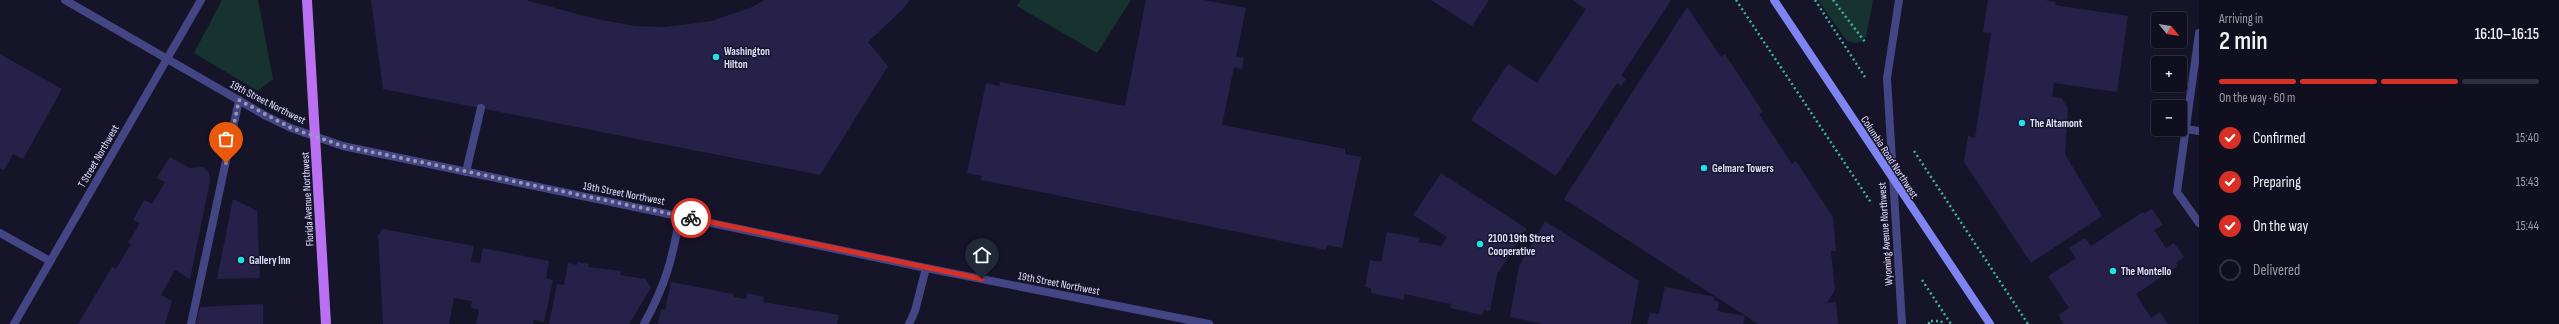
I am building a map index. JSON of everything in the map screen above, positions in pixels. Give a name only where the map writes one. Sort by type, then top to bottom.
[{"type":"main road","name":"Florida Avenue Northwest","points":[[307,0],[326,324]]},
{"type":"main road","name":"Columbia Road Northwest","points":[[1774,0],[1893,182],[1990,324]]},
{"type":"street","name":"19th Street Northwest","points":[[65,0],[281,123],[316,137],[372,154],[680,216],[1174,321],[1209,324]]},
{"type":"street","name":"T Street Northwest","points":[[14,324],[201,0]]},
{"type":"street","name":"Wyoming Avenue Northwest","points":[[1900,0],[1887,78],[1902,324]]},
{"type":"street","points":[[2187,122],[2199,33]]},
{"type":"street","points":[[191,324],[239,100]]},
{"type":"street","points":[[466,172],[481,108]]},
{"type":"street","points":[[2187,129],[2199,131]]},
{"type":"street","points":[[2185,136],[2177,192],[2199,223]]},
{"type":"street","points":[[644,324],[671,266],[680,216]]},
{"type":"street","points":[[0,233],[50,261]]},
{"type":"street","points":[[909,324],[915,311],[926,268]]},
{"type":"path","points":[[1736,0],[1857,182]]},
{"type":"path","points":[[1814,0],[1868,83]]},
{"type":"path","points":[[1833,0],[1865,42]]},
{"type":"path","points":[[1889,114],[2028,324]]},
{"type":"path","points":[[1944,313],[1951,324]]},
{"type":"path","points":[[1929,324],[1928,321],[1941,321],[1943,324]]},
{"type":"green space","points":[[222,0],[258,0],[273,79],[258,91],[194,53]]},
{"type":"green space","points":[[1021,0],[1131,0],[1097,53],[1017,6]]},
{"type":"green space","points":[[1818,0],[1873,0],[1866,37],[1858,43],[1847,41]]},
{"type":"building","points":[[371,0],[526,0],[592,18],[635,26],[665,27],[712,21],[750,8],[765,0],[910,0],[902,10],[868,42],[888,66],[820,175],[383,89]]},
{"type":"building","points":[[1146,0],[1204,0],[1246,8],[1236,57],[1244,58],[1242,69],[1234,67],[1222,125],[1345,149],[1345,154],[1361,157],[1342,248],[1327,245],[1326,250],[981,180],[982,176],[967,173],[986,83],[999,86],[1000,82],[1125,106]]},
{"type":"building","points":[[1431,0],[1489,0],[1472,26]]},
{"type":"building","points":[[1572,0],[1671,0],[1621,76],[1626,79],[1621,86],[1617,83],[1556,176],[1471,120],[1508,64],[1537,83],[1586,9]]},
{"type":"building","name":"The Altamont","points":[[1988,0],[2045,0],[2056,2],[2055,5],[2128,16],[2117,92],[2054,83],[2052,97],[2062,98],[2068,109],[2065,154],[2102,216],[2031,263],[1964,162],[1968,136],[1975,138],[1991,33],[1983,32]]},
{"type":"building","name":"Gelmarc Towers","points":[[1687,7],[1721,57],[1725,54],[1763,112],[1759,114],[1792,164],[1796,161],[1833,217],[1836,251],[1831,251],[1835,290],[1827,303],[1836,302],[1838,324],[1758,324],[1564,199]]},
{"type":"building","points":[[0,54],[62,89],[23,159],[13,154],[4,170],[0,168]]},
{"type":"building","points":[[170,157],[190,168],[203,167],[209,173],[210,181],[190,279],[175,270],[161,295],[172,301],[165,324],[78,324],[112,267],[116,269],[131,244],[128,243],[140,223],[133,220],[144,200],[152,204],[165,182],[157,178]]},
{"type":"building","name":"2100 19th Street Cooperative","points":[[1441,173],[1527,229],[1497,274],[1490,311],[1484,310],[1482,315],[1450,308],[1451,304],[1404,294],[1404,300],[1371,293],[1371,288],[1365,287],[1370,260],[1381,262],[1387,232],[1420,238],[1419,242],[1441,246],[1447,237],[1413,215]]},
{"type":"building","points":[[233,199],[257,211],[260,278],[217,279]]},
{"type":"building","name":"The Montello","points":[[2152,209],[2163,225],[2154,230],[2166,248],[2174,243],[2184,257],[2176,263],[2178,266],[2136,294],[2151,318],[2160,312],[2168,324],[2064,324],[2058,315],[2069,308],[2048,276],[2076,258],[2069,248],[2085,238],[2091,246],[2143,212],[2144,214]]},
{"type":"building","points":[[1545,221],[1639,281],[1631,324],[1543,324],[1510,317],[1519,266]]},
{"type":"building","points":[[383,229],[474,246],[471,262],[480,263],[483,248],[549,261],[546,278],[553,280],[544,322],[534,320],[533,324],[476,324],[479,310],[471,308],[472,301],[454,298],[449,324],[383,324],[378,235]]},
{"type":"building","points":[[577,262],[589,264],[588,267],[621,271],[620,275],[646,279],[651,288],[629,324],[549,324],[557,284],[564,285],[568,263],[577,265]]},
{"type":"building","points":[[671,282],[733,294],[733,297],[746,299],[747,293],[764,297],[763,302],[839,315],[837,324],[658,324],[661,309],[665,310]]},
{"type":"building","points":[[1665,287],[1715,297],[1714,301],[1719,302],[1717,311],[1745,316],[1743,324],[1647,324],[1650,313],[1659,314]]},
{"type":"building","points":[[263,304],[263,324],[196,324],[200,307]]},
{"type":"way so far","points":[[226,163],[239,100],[266,116],[291,128],[343,146],[372,154],[691,218]]},
{"type":"place","name":"Washington Hilton","points":[[716,57]]},
{"type":"place","name":"The Altamont","points":[[2022,123]]},
{"type":"place","name":"Gelmarc Towers","points":[[1704,168]]},
{"type":"place","name":"2100 19th Street Cooperative","points":[[1480,244]]},
{"type":"place","name":"Gallery Inn","points":[[241,260]]},
{"type":"place","name":"The Montello","points":[[2113,271]]},
{"type":"route","points":[[691,218],[982,279]]}]
